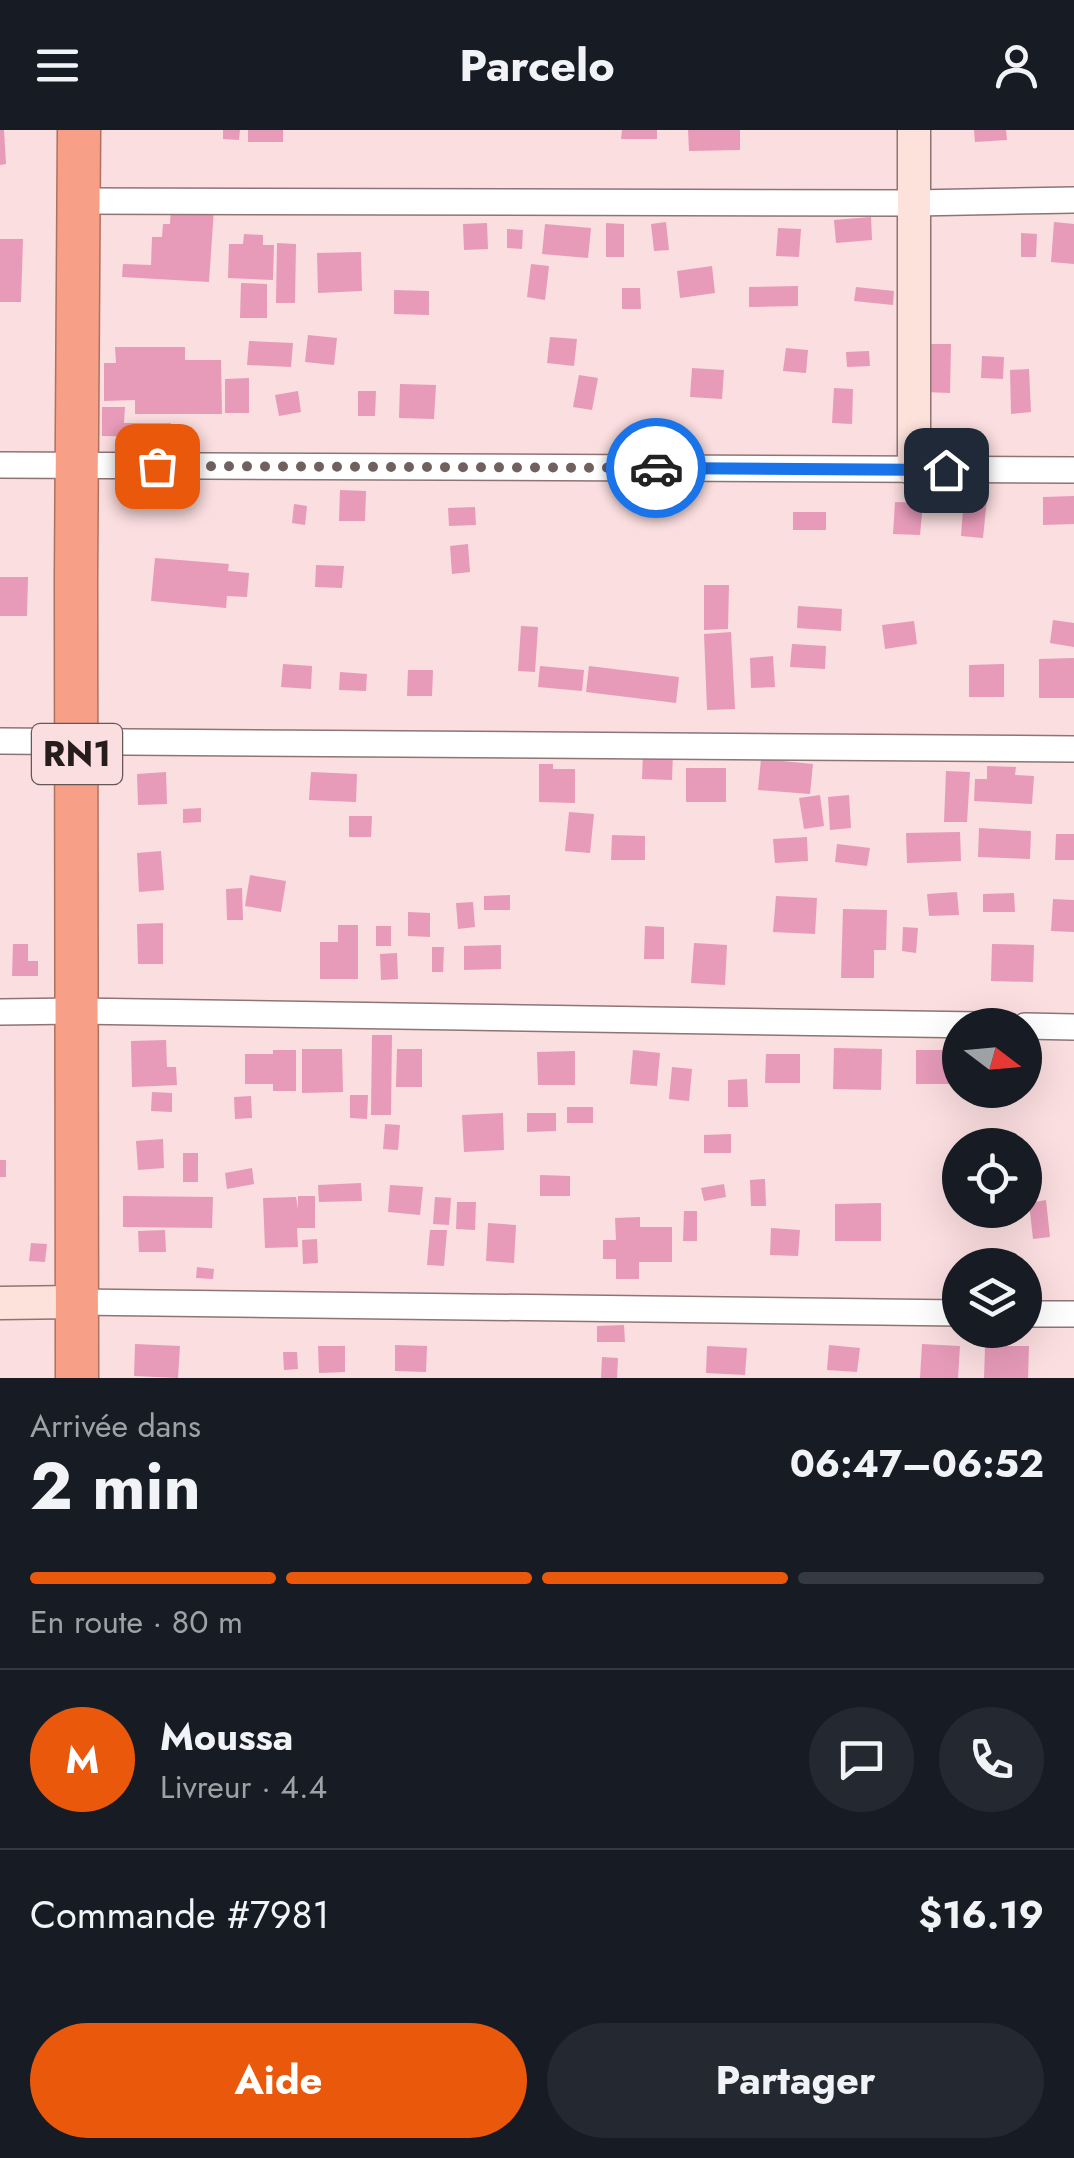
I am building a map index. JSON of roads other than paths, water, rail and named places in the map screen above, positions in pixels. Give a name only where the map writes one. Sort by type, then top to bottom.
[{"type":"highway","name":"RN1","points":[[78,1378],[79,130]]},
{"type":"street","points":[[914,130],[914,470]]},
{"type":"street","points":[[78,202],[1074,200]]},
{"type":"street","points":[[0,465],[1074,470]]},
{"type":"street","points":[[0,741],[1074,749]]},
{"type":"street","points":[[0,1012],[942,1024]]},
{"type":"street","points":[[1042,1026],[1074,1026]]},
{"type":"street","points":[[0,1303],[942,1313]]},
{"type":"street","points":[[1042,1314],[1074,1314]]}]
